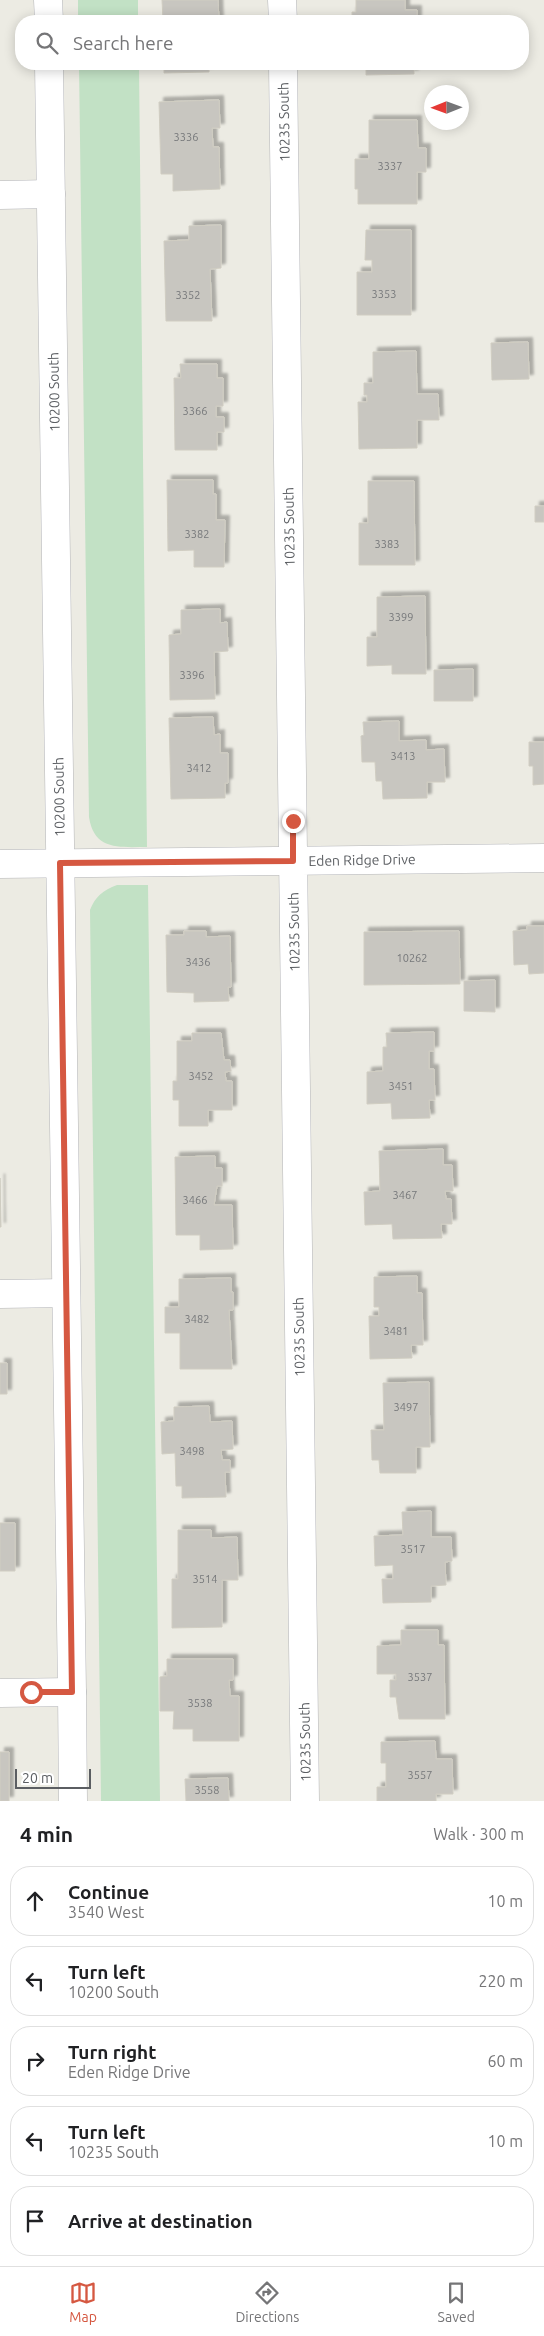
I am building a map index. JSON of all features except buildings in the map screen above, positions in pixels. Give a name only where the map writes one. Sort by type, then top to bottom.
[{"type":"street","points":[[48,0],[49,15]]},
{"type":"street","points":[[282,0],[283,15]]},
{"type":"street","name":"10200 South","points":[[49,70],[73,1801]]},
{"type":"street","name":"10235 South","points":[[283,70],[305,1801]]},
{"type":"street","points":[[0,195],[51,194]]},
{"type":"street","name":"Eden Ridge Drive","points":[[0,864],[544,858]]},
{"type":"street","points":[[0,1294],[66,1292]]},
{"type":"street","points":[[0,1693],[72,1692]]},
{"type":"green space","points":[[78,0],[138,0],[138,15],[78,15]]},
{"type":"green space","points":[[79,70],[139,70],[147,847],[110,845],[102,841],[96,836],[89,817]]},
{"type":"green space","points":[[117,885],[148,885],[160,1801],[101,1801],[90,910],[100,894]]},
{"type":"route","points":[[31,1692],[72,1692],[60,863],[293,861],[293,821]]}]
